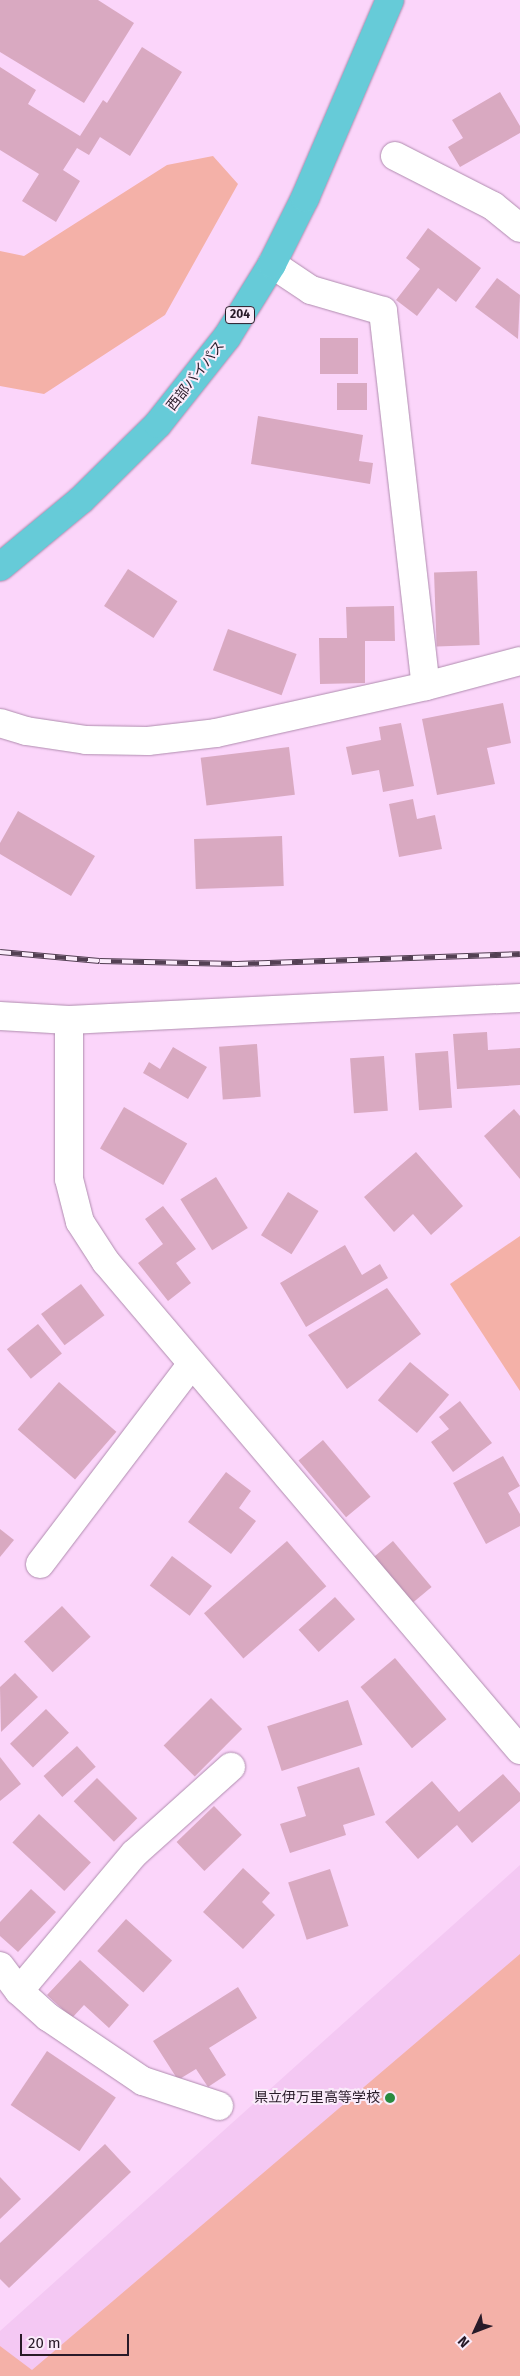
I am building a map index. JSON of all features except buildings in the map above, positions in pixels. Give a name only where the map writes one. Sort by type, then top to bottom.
[{"type":"highway","name":"西部バイパス","points":[[0,567],[81,500],[158,424],[227,337],[272,264],[305,198],[390,0]]},
{"type":"street","points":[[395,156],[493,206],[520,228]]},
{"type":"street","points":[[272,264],[311,290],[383,311],[426,686]]},
{"type":"street","points":[[0,723],[26,731],[86,740],[148,741],[216,733],[426,686],[520,661]]},
{"type":"street","points":[[0,1016],[69,1020],[520,998]]},
{"type":"street","points":[[69,1020],[69,1178],[80,1222],[106,1262],[520,1750]]},
{"type":"street","points":[[40,1564],[192,1364]]},
{"type":"street","points":[[19,1991],[135,1853],[231,1767]]},
{"type":"street","points":[[0,1966],[19,1991],[48,2017],[143,2081],[219,2106]]},
{"type":"shaded area","points":[[213,156],[238,184],[165,315],[44,394],[0,386],[0,251],[24,256],[167,165]]},
{"type":"shaded area","points":[[520,1236],[520,1391],[450,1284]]},
{"type":"shaded area","name":"県立伊万里高等学校","points":[[520,1865],[520,2376],[8,2376],[0,2359],[0,2331]]},
{"type":"shaded area","name":"県立伊万里高等学校","points":[[520,1954],[520,2376],[0,2376],[0,2346],[32,2370]]},
{"type":"railway","points":[[0,952],[100,961],[237,964],[520,954]]},
{"type":"place","name":"県立伊万里高等学校","points":[[390,2098]]}]
